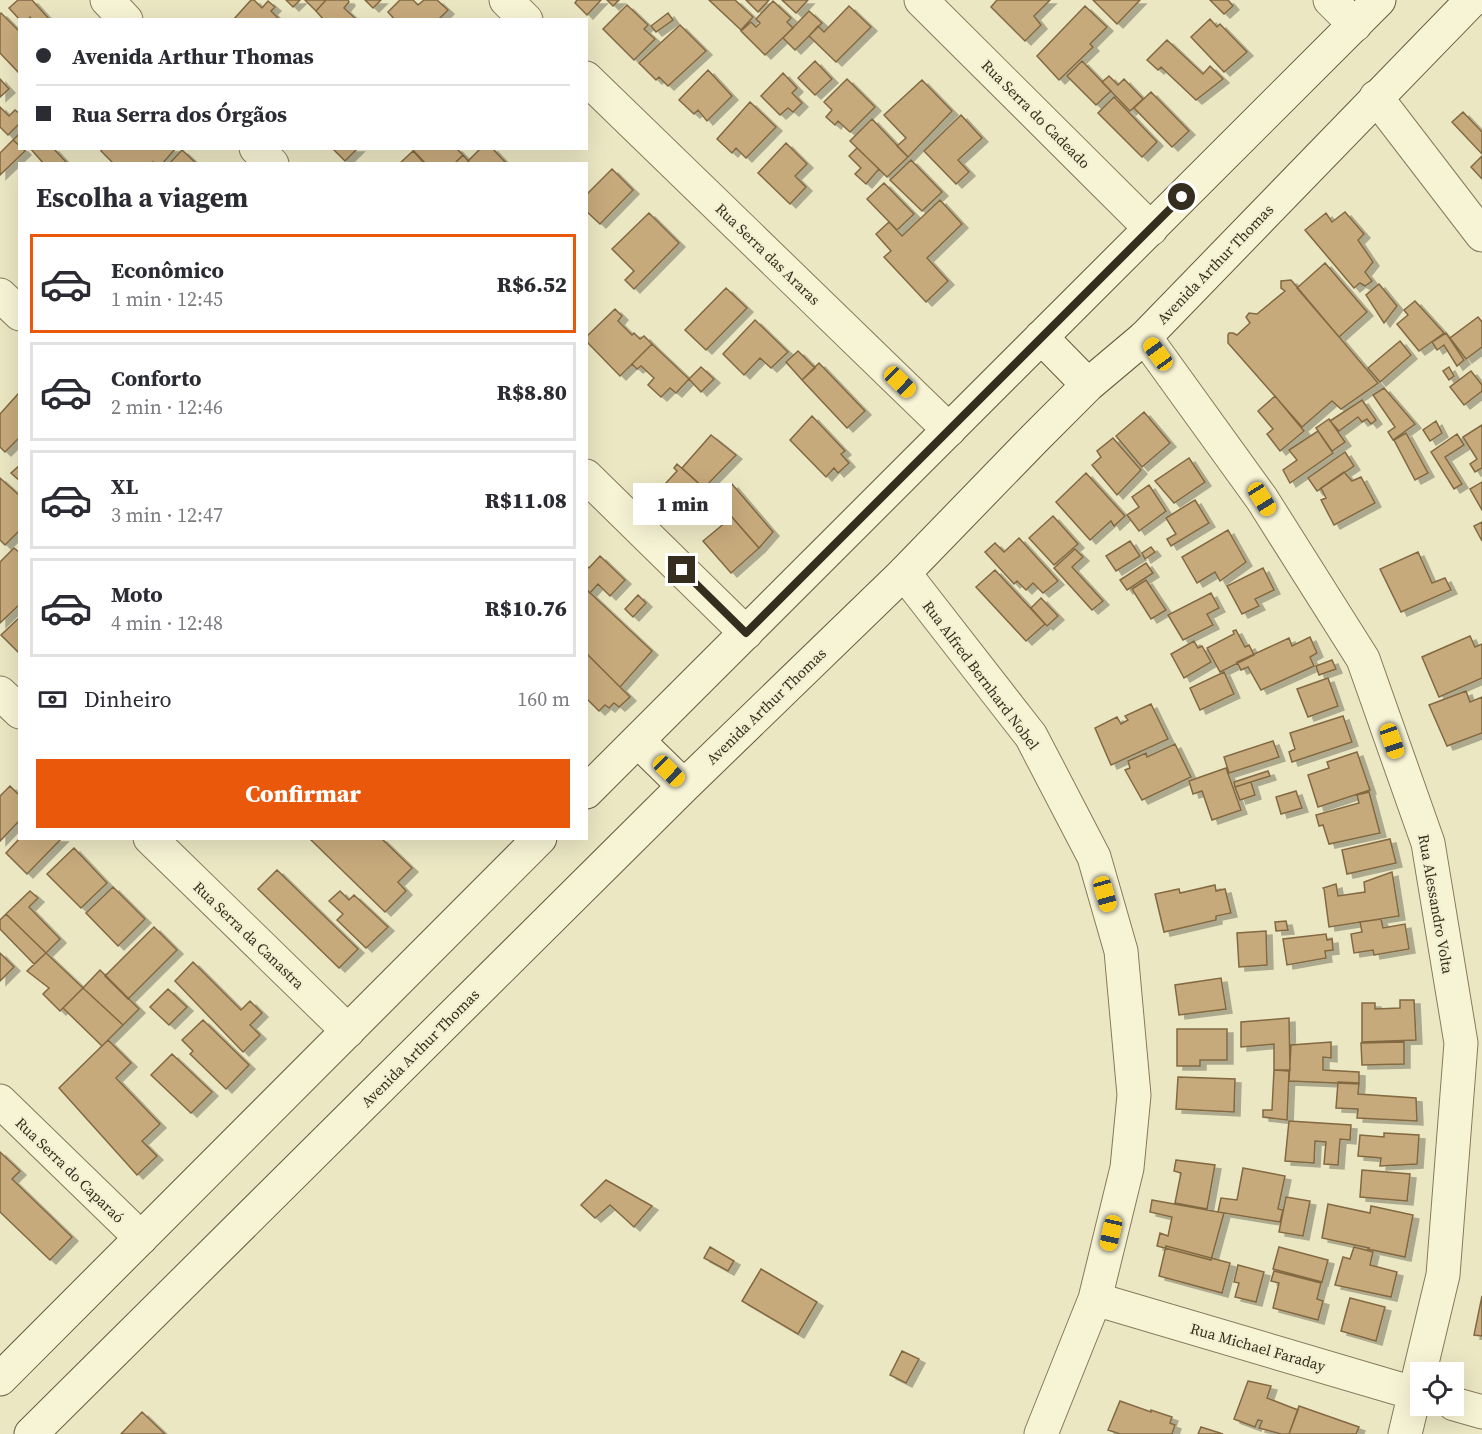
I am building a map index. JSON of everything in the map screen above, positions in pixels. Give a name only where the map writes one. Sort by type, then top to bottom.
[{"type":"street","points":[[107,0],[124,18]]},
{"type":"street","points":[[506,0],[524,18]]},
{"type":"street","name":"Rua Serra do Cadeado","points":[[921,0],[1150,229]]},
{"type":"street","points":[[1330,0],[1355,25]]},
{"type":"street","points":[[588,790],[1379,0]]},
{"type":"street","name":"Avenida Arthur Thomas","points":[[31,1434],[684,786],[904,573],[1088,385],[1145,336],[1472,0]]},
{"type":"street","name":"Rua Serra das Araras","points":[[588,80],[949,430]]},
{"type":"street","points":[[1376,97],[1482,235]]},
{"type":"street","points":[[258,150],[270,162]]},
{"type":"street","points":[[0,295],[18,312]]},
{"type":"street","name":"Rua Alessandro Volta","points":[[1145,336],[1262,499],[1363,659],[1428,843],[1461,1043],[1443,1275],[1425,1362]]},
{"type":"street","points":[[1041,338],[1088,385]]},
{"type":"street","points":[[588,478],[746,633]]},
{"type":"street","name":"Rua Alfred Bernhard Nobel","points":[[904,573],[1031,736],[1094,856],[1121,951],[1134,1095],[1127,1168],[1095,1299],[1041,1434]]},
{"type":"street","points":[[0,693],[18,710]]},
{"type":"street","points":[[638,741],[684,786]]},
{"type":"street","name":"Rua Serra da Canastra","points":[[152,840],[348,1031]]},
{"type":"street","points":[[0,1379],[538,840]]},
{"type":"street","name":"Rua Serra do Caparaó","points":[[0,1101],[141,1238]]},
{"type":"street","name":"Rua Michael Faraday","points":[[1095,1299],[1410,1392]]},
{"type":"street","points":[[1464,1407],[1482,1412]]},
{"type":"street","name":"Rua Alessandro Volta","points":[[1405,1434],[1411,1416]]},
{"type":"building","points":[[18,0],[32,0],[48,18],[18,18],[9,8]]},
{"type":"building","points":[[251,0],[254,0],[262,8],[268,1],[275,7],[271,11],[278,18],[235,18]]},
{"type":"building","points":[[286,0],[300,0],[293,7]]},
{"type":"building","points":[[305,0],[326,0],[316,11]]},
{"type":"building","points":[[326,0],[348,0],[344,8],[355,18],[322,18],[316,11]]},
{"type":"building","points":[[365,0],[381,0],[373,8]]},
{"type":"building","points":[[400,0],[413,0],[418,5],[424,0],[437,0],[448,10],[440,18],[393,18],[388,12]]},
{"type":"building","points":[[577,0],[601,0],[587,15],[575,3]]},
{"type":"building","points":[[607,0],[619,0],[613,6]]},
{"type":"building","points":[[709,0],[735,0],[753,17],[741,30]]},
{"type":"building","points":[[746,0],[769,0],[758,12]]},
{"type":"building","points":[[782,0],[808,0],[796,13]]},
{"type":"building","points":[[997,0],[1050,0],[1034,16],[1041,25],[1025,41],[991,7]]},
{"type":"building","points":[[1093,0],[1140,0],[1117,24]]},
{"type":"building","points":[[1210,0],[1228,0],[1233,6],[1224,14]]},
{"type":"building","points":[[773,1],[791,18],[787,22],[793,28],[765,55],[741,31],[751,22],[756,27],[760,23],[756,19]]},
{"type":"building","points":[[627,5],[648,25],[644,29],[655,39],[634,60],[603,29]]},
{"type":"building","points":[[849,6],[871,27],[836,62],[809,36],[818,26],[824,32]]},
{"type":"building","points":[[1085,6],[1107,27],[1090,44],[1093,47],[1059,80],[1037,56]]},
{"type":"building","points":[[809,11],[822,23],[795,50],[783,38]]},
{"type":"building","points":[[668,13],[673,20],[656,32],[651,26]]},
{"type":"building","points":[[0,14],[18,30],[18,72],[0,53]]},
{"type":"building","points":[[1210,19],[1217,27],[1220,24],[1247,52],[1224,72],[1191,37]]},
{"type":"building","points":[[680,25],[706,51],[668,86],[659,77],[656,80],[639,63]]},
{"type":"building","points":[[1167,40],[1203,74],[1210,66],[1223,79],[1196,100],[1161,67],[1158,70],[1147,60]]},
{"type":"building","points":[[815,61],[832,79],[815,95],[798,78]]},
{"type":"building","points":[[1082,61],[1111,91],[1096,105],[1067,76]]},
{"type":"building","points":[[708,70],[732,96],[707,121],[698,110],[694,114],[679,100]]},
{"type":"building","points":[[783,73],[797,88],[792,93],[802,103],[793,112],[788,108],[780,115],[761,96]]},
{"type":"building","points":[[1109,76],[1118,85],[1124,79],[1143,99],[1130,111],[1102,82]]},
{"type":"building","points":[[0,79],[9,89],[0,97]]},
{"type":"building","points":[[847,79],[875,107],[850,132],[838,121],[835,125],[826,117],[832,110],[824,102]]},
{"type":"building","points":[[922,80],[952,111],[908,157],[897,146],[906,138],[884,115]]},
{"type":"building","points":[[1151,92],[1189,131],[1172,147],[1134,108]]},
{"type":"building","points":[[1114,97],[1157,142],[1142,157],[1098,113]]},
{"type":"building","points":[[750,102],[776,127],[746,158],[736,148],[732,153],[717,139]]},
{"type":"building","points":[[0,107],[9,116],[15,110],[18,112],[18,125],[8,135],[0,127]]},
{"type":"building","points":[[1463,112],[1482,132],[1482,154],[1452,122]]},
{"type":"building","points":[[961,115],[982,138],[958,160],[969,172],[956,184],[924,151]]},
{"type":"building","points":[[872,119],[908,157],[887,177],[850,141]]},
{"type":"building","points":[[18,135],[18,144],[13,140]]},
{"type":"building","points":[[13,140],[18,144],[18,150],[25,151],[0,175],[0,153]]},
{"type":"building","points":[[786,143],[807,164],[795,176],[806,187],[790,204],[758,173]]},
{"type":"building","points":[[857,148],[879,169],[866,184],[855,174],[861,168],[849,156]]},
{"type":"building","points":[[32,150],[55,150],[66,162],[42,162]]},
{"type":"building","points":[[174,150],[164,162],[112,162],[101,151]]},
{"type":"building","points":[[182,150],[195,162],[171,162]]},
{"type":"building","points":[[334,150],[356,150],[345,161]]},
{"type":"building","points":[[413,150],[458,150],[463,155],[456,162],[424,162]]},
{"type":"building","points":[[479,150],[494,150],[505,162],[469,162]]},
{"type":"building","points":[[413,151],[423,162],[401,162]]},
{"type":"building","points":[[463,155],[469,162],[456,162]]},
{"type":"building","points":[[1482,156],[1482,179],[1471,167]]},
{"type":"building","points":[[911,160],[942,192],[922,211],[890,180]]},
{"type":"building","points":[[612,169],[633,190],[600,224],[588,213],[588,193]]},
{"type":"building","points":[[884,183],[914,214],[897,230],[867,199]]},
{"type":"building","points":[[940,200],[962,224],[927,258],[948,281],[926,302],[884,257],[891,251],[876,234],[889,222],[902,236]]},
{"type":"building","points":[[1345,212],[1364,234],[1358,240],[1373,262],[1365,272],[1372,281],[1365,286],[1360,283],[1354,288],[1305,230],[1326,213],[1332,222]]},
{"type":"building","points":[[649,213],[679,243],[634,289],[625,280],[634,271],[612,249]]},
{"type":"building","points":[[1325,263],[1367,312],[1339,337],[1297,288]]},
{"type":"building","points":[[1291,280],[1378,383],[1341,409],[1332,401],[1302,427],[1228,343],[1229,333],[1237,335],[1250,323],[1246,317],[1249,313],[1257,314],[1285,291],[1281,288],[1281,281]]},
{"type":"building","points":[[1379,284],[1397,306],[1384,323],[1366,295]]},
{"type":"building","points":[[726,288],[747,308],[706,350],[685,330]]},
{"type":"building","points":[[1415,301],[1444,333],[1419,351],[1397,324],[1408,315],[1404,310]]},
{"type":"building","points":[[615,309],[622,316],[618,321],[632,335],[634,333],[640,339],[644,336],[652,344],[620,376],[588,343],[588,335]]},
{"type":"building","points":[[1478,317],[1482,322],[1482,347],[1466,359],[1450,338]]},
{"type":"building","points":[[755,320],[788,352],[771,368],[760,358],[744,375],[723,354]]},
{"type":"building","points":[[1446,333],[1464,360],[1457,366],[1444,345],[1437,350],[1432,342]]},
{"type":"building","points":[[1400,341],[1411,355],[1380,382],[1368,368]]},
{"type":"building","points":[[652,344],[689,379],[676,393],[670,388],[661,397],[648,385],[654,378],[641,366],[637,369],[632,364]]},
{"type":"building","points":[[798,351],[815,368],[802,380],[786,362]]},
{"type":"building","points":[[819,363],[865,411],[847,428],[802,380]]},
{"type":"building","points":[[701,367],[714,379],[701,392],[689,379]]},
{"type":"building","points":[[1449,367],[1454,376],[1449,380],[1443,371]]},
{"type":"building","points":[[1471,371],[1482,385],[1482,391],[1464,405],[1450,387]]},
{"type":"building","points":[[1384,388],[1415,424],[1393,440],[1388,432],[1395,427],[1373,395]]},
{"type":"building","points":[[18,394],[18,439],[5,452],[0,447],[0,414]]},
{"type":"building","points":[[1275,396],[1304,431],[1280,451],[1267,434],[1273,429],[1258,411]]},
{"type":"building","points":[[1362,400],[1376,420],[1371,424],[1367,419],[1362,422],[1358,417],[1339,431],[1330,421]]},
{"type":"building","points":[[1144,412],[1170,443],[1142,467],[1116,436]]},
{"type":"building","points":[[812,416],[845,451],[841,454],[849,463],[838,473],[834,468],[826,477],[790,440]]},
{"type":"building","points":[[1329,419],[1345,442],[1332,451],[1316,428]]},
{"type":"building","points":[[1436,421],[1442,433],[1430,441],[1423,430]]},
{"type":"building","points":[[1482,425],[1482,468],[1475,472],[1470,464],[1477,459],[1463,437]]},
{"type":"building","points":[[1318,431],[1333,453],[1290,483],[1283,470],[1297,460],[1289,450]]},
{"type":"building","points":[[1406,433],[1428,473],[1415,480],[1394,440]]},
{"type":"building","points":[[1457,434],[1464,445],[1445,457],[1462,484],[1454,489],[1431,452]]},
{"type":"building","points":[[711,435],[736,455],[704,488],[682,468]]},
{"type":"building","points":[[1113,438],[1141,470],[1117,495],[1092,465],[1101,457],[1097,451]]},
{"type":"building","points":[[1345,452],[1354,466],[1317,491],[1308,478]]},
{"type":"building","points":[[1189,458],[1205,482],[1174,503],[1155,481]]},
{"type":"building","points":[[677,464],[717,500],[701,514],[666,483],[677,471],[674,468]]},
{"type":"building","points":[[18,467],[18,479],[11,473]]},
{"type":"building","points":[[1344,472],[1352,481],[1361,477],[1375,503],[1334,525],[1321,500],[1326,498],[1321,488]]},
{"type":"building","points":[[1086,473],[1125,516],[1114,526],[1111,521],[1090,540],[1056,502]]},
{"type":"building","points":[[0,478],[18,494],[18,532],[5,545],[0,540]]},
{"type":"building","points":[[1482,482],[1482,510],[1470,489]]},
{"type":"building","points":[[732,484],[773,532],[759,548],[717,500]]},
{"type":"building","points":[[1149,485],[1166,511],[1139,531],[1127,515],[1139,507],[1132,497]]},
{"type":"building","points":[[1195,500],[1209,523],[1171,546],[1167,539],[1176,534],[1166,518]]},
{"type":"building","points":[[1053,516],[1078,544],[1054,565],[1029,538]]},
{"type":"building","points":[[732,517],[759,548],[731,573],[703,541]]},
{"type":"building","points":[[1482,522],[1482,541],[1474,526]]},
{"type":"building","points":[[1228,530],[1246,562],[1220,581],[1215,572],[1197,583],[1182,557]]},
{"type":"building","points":[[1019,538],[1058,581],[1043,593],[1033,583],[1026,590],[1017,581],[1014,584],[985,552],[995,543],[1004,552]]},
{"type":"building","points":[[1130,541],[1140,556],[1116,571],[1106,556]]},
{"type":"building","points":[[1151,547],[1155,552],[1145,559],[1142,553]]},
{"type":"building","points":[[14,548],[18,551],[18,606],[0,623],[0,562]]},
{"type":"building","points":[[1075,549],[1083,557],[1072,567],[1103,601],[1092,610],[1054,568]]},
{"type":"building","points":[[1418,552],[1432,583],[1445,578],[1451,590],[1401,612],[1380,569]]},
{"type":"building","points":[[600,556],[625,580],[610,596],[598,584],[590,593],[588,591],[589,568]]},
{"type":"building","points":[[1146,563],[1153,573],[1127,590],[1120,580]]},
{"type":"building","points":[[1263,568],[1274,590],[1255,599],[1259,606],[1242,614],[1227,586]]},
{"type":"building","points":[[995,570],[1045,624],[1026,641],[976,587]]},
{"type":"building","points":[[1146,580],[1166,610],[1151,619],[1132,589]]},
{"type":"building","points":[[588,591],[652,651],[620,687],[588,655]]},
{"type":"building","points":[[1211,593],[1219,608],[1207,614],[1213,625],[1183,640],[1168,615]]},
{"type":"building","points":[[638,595],[646,603],[633,617],[625,609]]},
{"type":"building","points":[[1041,598],[1058,616],[1047,626],[1031,608]]},
{"type":"building","points":[[18,619],[18,652],[1,635]]},
{"type":"building","points":[[1236,630],[1245,647],[1249,645],[1254,655],[1220,672],[1207,648],[1234,634],[1233,631]]},
{"type":"building","points":[[1470,636],[1475,647],[1482,644],[1482,678],[1439,697],[1422,657]]},
{"type":"building","points":[[1310,637],[1317,653],[1310,657],[1314,666],[1261,690],[1248,667],[1241,670],[1237,662],[1289,638],[1292,646]]},
{"type":"building","points":[[1194,641],[1198,648],[1202,646],[1211,662],[1184,678],[1171,654]]},
{"type":"building","points":[[588,655],[630,697],[619,707],[614,703],[609,708],[605,705],[599,711],[588,700]]},
{"type":"building","points":[[1332,660],[1336,669],[1319,675],[1316,666]]},
{"type":"building","points":[[1224,672],[1234,694],[1200,710],[1190,688]]},
{"type":"building","points":[[1328,678],[1338,706],[1308,717],[1297,689]]},
{"type":"building","points":[[1466,691],[1470,702],[1482,697],[1482,733],[1447,746],[1429,705]]},
{"type":"building","points":[[1151,704],[1168,739],[1111,765],[1095,728],[1117,717],[1121,724],[1128,720],[1125,716]]},
{"type":"building","points":[[1343,716],[1352,742],[1292,762],[1289,752],[1295,749],[1290,733]]},
{"type":"building","points":[[1273,741],[1279,757],[1229,773],[1224,757]]},
{"type":"building","points":[[1175,744],[1191,777],[1142,800],[1125,770],[1130,768],[1128,761],[1146,753],[1147,757]]},
{"type":"building","points":[[1357,752],[1370,790],[1318,807],[1308,775],[1329,768],[1327,762]]},
{"type":"building","points":[[1226,768],[1241,810],[1212,820],[1202,791],[1193,794],[1189,781]]},
{"type":"building","points":[[1268,771],[1270,776],[1235,787],[1234,782]]},
{"type":"building","points":[[1251,782],[1255,795],[1240,800],[1235,787]]},
{"type":"building","points":[[10,786],[18,794],[18,822],[0,841],[0,796]]},
{"type":"building","points":[[1296,791],[1302,808],[1281,814],[1276,797]]},
{"type":"building","points":[[1369,792],[1380,833],[1329,844],[1323,825],[1319,826],[1316,815],[1359,803],[1357,795]]},
{"type":"building","points":[[1390,839],[1396,863],[1347,874],[1342,850]]},
{"type":"building","points":[[18,840],[60,840],[27,874],[6,853]]},
{"type":"building","points":[[311,840],[383,840],[412,868],[398,882],[406,891],[385,912]]},
{"type":"building","points":[[74,848],[107,883],[81,908],[47,874]]},
{"type":"building","points":[[277,870],[358,949],[339,968],[258,889]]},
{"type":"building","points":[[1392,872],[1399,916],[1329,927],[1323,888],[1336,884],[1338,896],[1365,892],[1364,882]]},
{"type":"building","points":[[1215,885],[1216,891],[1225,889],[1231,913],[1216,916],[1216,920],[1164,932],[1155,894],[1179,889],[1180,893]]},
{"type":"building","points":[[113,887],[145,919],[118,946],[86,913]]},
{"type":"building","points":[[30,891],[38,898],[29,907],[60,939],[46,953],[6,914]]},
{"type":"building","points":[[340,891],[349,900],[354,895],[388,927],[366,948],[337,920],[343,914],[329,901]]},
{"type":"building","points":[[6,914],[46,953],[34,964],[0,929],[0,920]]},
{"type":"building","points":[[1381,919],[1383,928],[1405,924],[1409,949],[1374,955],[1373,950],[1354,953],[1351,934],[1362,932],[1360,922]]},
{"type":"building","points":[[1286,921],[1288,930],[1276,931],[1275,922]]},
{"type":"building","points":[[154,927],[177,950],[128,999],[105,976]]},
{"type":"building","points":[[1266,931],[1267,965],[1239,967],[1237,933]]},
{"type":"building","points":[[1326,934],[1327,940],[1332,939],[1333,950],[1325,951],[1326,958],[1287,965],[1283,939]]},
{"type":"building","points":[[0,953],[14,967],[0,981]]},
{"type":"building","points":[[46,953],[83,988],[60,1011],[43,994],[49,988],[27,971]]},
{"type":"building","points":[[193,962],[241,1010],[250,1001],[262,1013],[250,1025],[260,1035],[243,1052],[175,981]]},
{"type":"building","points":[[100,970],[139,1009],[123,1025],[83,988]]},
{"type":"building","points":[[1221,978],[1226,1009],[1179,1015],[1175,985]]},
{"type":"building","points":[[83,988],[123,1025],[102,1046],[63,1008]]},
{"type":"building","points":[[168,989],[187,1007],[169,1025],[150,1007]]},
{"type":"building","points":[[1400,1000],[1414,1000],[1416,1040],[1362,1042],[1362,1003],[1375,1003],[1375,1009],[1400,1008]]},
{"type":"building","points":[[1289,1018],[1290,1070],[1274,1070],[1274,1044],[1241,1047],[1241,1022]]},
{"type":"building","points":[[203,1020],[249,1065],[226,1089],[190,1054],[193,1051],[182,1040]]},
{"type":"building","points":[[1177,1029],[1227,1029],[1227,1060],[1200,1060],[1200,1066],[1177,1066]]},
{"type":"building","points":[[108,1040],[131,1063],[116,1078],[160,1124],[142,1141],[157,1156],[137,1175],[59,1088]]},
{"type":"building","points":[[1331,1042],[1331,1058],[1323,1057],[1323,1070],[1359,1072],[1359,1084],[1289,1081],[1291,1045]]},
{"type":"building","points":[[1404,1042],[1404,1064],[1362,1065],[1361,1043]]},
{"type":"building","points":[[172,1054],[212,1092],[191,1113],[151,1075]]},
{"type":"building","points":[[1274,1070],[1289,1071],[1287,1120],[1263,1117],[1263,1110],[1272,1110]]},
{"type":"building","points":[[1178,1077],[1235,1079],[1234,1112],[1176,1109]]},
{"type":"building","points":[[1338,1082],[1359,1083],[1358,1094],[1416,1098],[1417,1121],[1357,1118],[1358,1109],[1336,1108]]},
{"type":"building","points":[[1289,1121],[1351,1125],[1350,1140],[1340,1139],[1338,1165],[1324,1164],[1326,1142],[1315,1141],[1314,1163],[1285,1161]]},
{"type":"building","points":[[1384,1133],[1419,1135],[1417,1164],[1380,1166],[1381,1158],[1358,1156],[1360,1135],[1384,1137]]},
{"type":"building","points":[[0,1152],[20,1171],[12,1179],[72,1237],[50,1260],[0,1212]]},
{"type":"building","points":[[1176,1160],[1215,1165],[1207,1209],[1175,1203],[1181,1173],[1174,1171]]},
{"type":"building","points":[[1243,1168],[1285,1176],[1278,1209],[1283,1210],[1280,1222],[1218,1212],[1221,1198],[1237,1200]]},
{"type":"building","points":[[1362,1170],[1410,1174],[1407,1201],[1360,1197]]},
{"type":"building","points":[[606,1180],[652,1206],[634,1227],[610,1205],[595,1218],[581,1205]]},
{"type":"building","points":[[1286,1197],[1310,1201],[1303,1236],[1279,1232]]},
{"type":"building","points":[[1152,1200],[1224,1213],[1211,1260],[1157,1246],[1160,1233],[1168,1236],[1172,1217],[1150,1212]]},
{"type":"building","points":[[1328,1204],[1370,1213],[1371,1206],[1413,1215],[1405,1257],[1322,1238]]},
{"type":"building","points":[[1166,1246],[1230,1263],[1222,1293],[1159,1276]]},
{"type":"building","points":[[710,1247],[734,1261],[728,1271],[704,1258]]},
{"type":"building","points":[[1279,1247],[1328,1260],[1322,1282],[1273,1269]]},
{"type":"building","points":[[1354,1247],[1373,1252],[1370,1265],[1397,1272],[1391,1297],[1335,1285],[1343,1257],[1350,1259]]},
{"type":"building","points":[[1238,1265],[1264,1272],[1256,1302],[1235,1297],[1239,1283],[1234,1282]]},
{"type":"building","points":[[761,1269],[817,1302],[798,1334],[742,1301]]},
{"type":"building","points":[[1274,1271],[1321,1283],[1317,1299],[1323,1301],[1318,1320],[1273,1308],[1279,1283],[1271,1281]]},
{"type":"building","points":[[1482,1296],[1482,1336],[1474,1335]]},
{"type":"building","points":[[1350,1298],[1385,1307],[1376,1341],[1341,1331]]},
{"type":"building","points":[[902,1351],[919,1359],[906,1383],[890,1375]]},
{"type":"building","points":[[1248,1381],[1271,1386],[1267,1398],[1298,1410],[1289,1434],[1259,1428],[1262,1421],[1258,1420],[1255,1427],[1234,1419]]},
{"type":"building","points":[[1120,1401],[1172,1417],[1170,1423],[1175,1425],[1172,1434],[1120,1434],[1108,1430]]},
{"type":"building","points":[[1299,1406],[1359,1427],[1356,1434],[1289,1434]]},
{"type":"building","points":[[142,1412],[165,1434],[121,1434]]},
{"type":"building","points":[[1201,1427],[1223,1434],[1198,1434]]},
{"type":"route","points":[[682,570],[746,633],[1182,197]]}]
